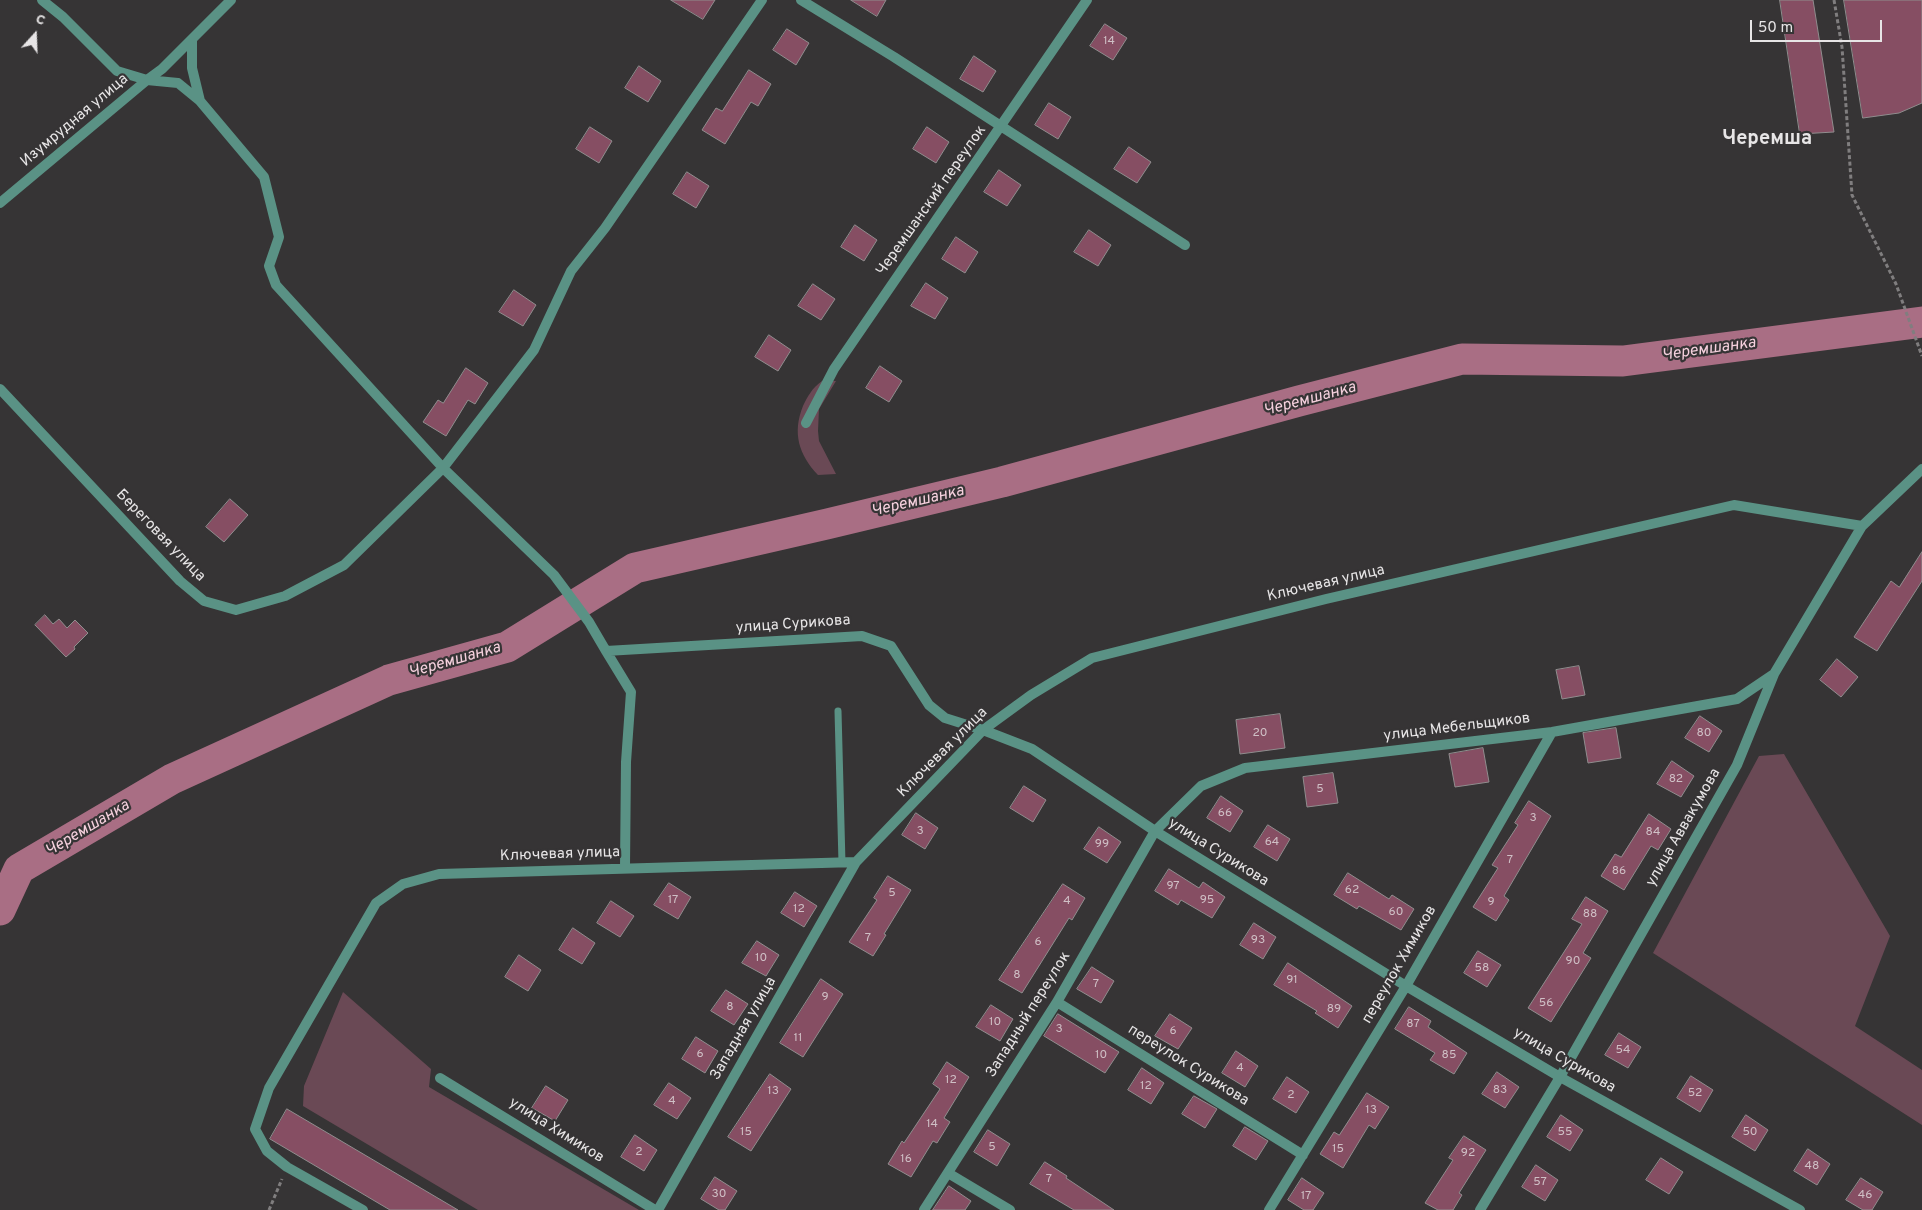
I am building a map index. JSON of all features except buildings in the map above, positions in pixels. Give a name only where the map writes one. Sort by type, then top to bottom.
[{"type":"street","points":[[42,0],[117,71],[147,80],[178,83],[200,102],[264,177],[279,237],[269,266],[276,285],[443,468],[554,576],[580,611],[631,692],[626,762],[625,868]]},
{"type":"street","name":"Изумрудная улица","points":[[0,203],[162,69],[231,0]]},
{"type":"street","name":"Береговая улица","points":[[0,389],[180,581],[204,601],[236,610],[285,596],[344,565],[443,468],[534,350],[571,271],[605,228],[762,0]]},
{"type":"street","points":[[800,0],[886,52],[1185,245]]},
{"type":"street","name":"Черемшанский переулок","points":[[806,422],[834,369],[1087,0]]},
{"type":"street","points":[[192,41],[192,68],[200,102]]},
{"type":"street","name":"улица Аввакумова","points":[[1480,1210],[1560,1077],[1737,765],[1774,674],[1862,526],[1922,469]]},
{"type":"street","name":"Ключевая улица","points":[[363,1210],[288,1167],[267,1151],[255,1129],[269,1088],[376,903],[403,884],[439,874],[856,862],[983,730],[1031,695],[1092,658],[1326,599],[1734,506],[1862,526]]},
{"type":"street","name":"улица Сурикова","points":[[606,651],[862,636],[891,646],[929,705],[945,718],[1032,749],[1155,831],[1406,986],[1560,1077],[1800,1210]]},
{"type":"street","name":"улица Мебельщиков","points":[[1155,831],[1201,786],[1245,768],[1552,732],[1737,700],[1774,674]]},
{"type":"street","name":"переулок Химиков","points":[[1269,1210],[1406,986],[1552,732]]},
{"type":"street","name":"Западный переулок","points":[[924,1210],[1057,1002],[1155,831]]},
{"type":"street","name":"Западная улица","points":[[657,1210],[856,862]]},
{"type":"street","name":"переулок Сурикова","points":[[1057,1002],[1303,1155]]},
{"type":"street","name":"улица Химиков","points":[[440,1078],[657,1210]]},
{"type":"street","points":[[948,1173],[1010,1210]]},
{"type":"lane","points":[[838,711],[842,863]]},
{"type":"path","points":[[1834,0],[1842,47],[1852,195],[1896,284],[1922,356]]},
{"type":"path","points":[[269,1210],[288,1167]]},
{"type":"shaded area","points":[[822,381],[836,381],[819,409],[818,431],[819,441],[836,474],[818,475],[806,460],[802,451],[799,443],[798,425],[803,406],[813,389]]},
{"type":"shaded area","points":[[1784,754],[1890,936],[1855,1026],[1922,1070],[1922,1125],[1653,953],[1759,756]]},
{"type":"shaded area","points":[[343,992],[431,1069],[429,1087],[639,1210],[478,1210],[303,1106],[304,1086]]},
{"type":"waterway","name":"Черемшанка","points":[[0,910],[19,869],[172,779],[389,680],[507,647],[635,568],[1002,482],[1299,401],[1462,359],[1623,361],[1922,322]]},
{"type":"district","name":"Черемша","points":[[1767,140]]}]
